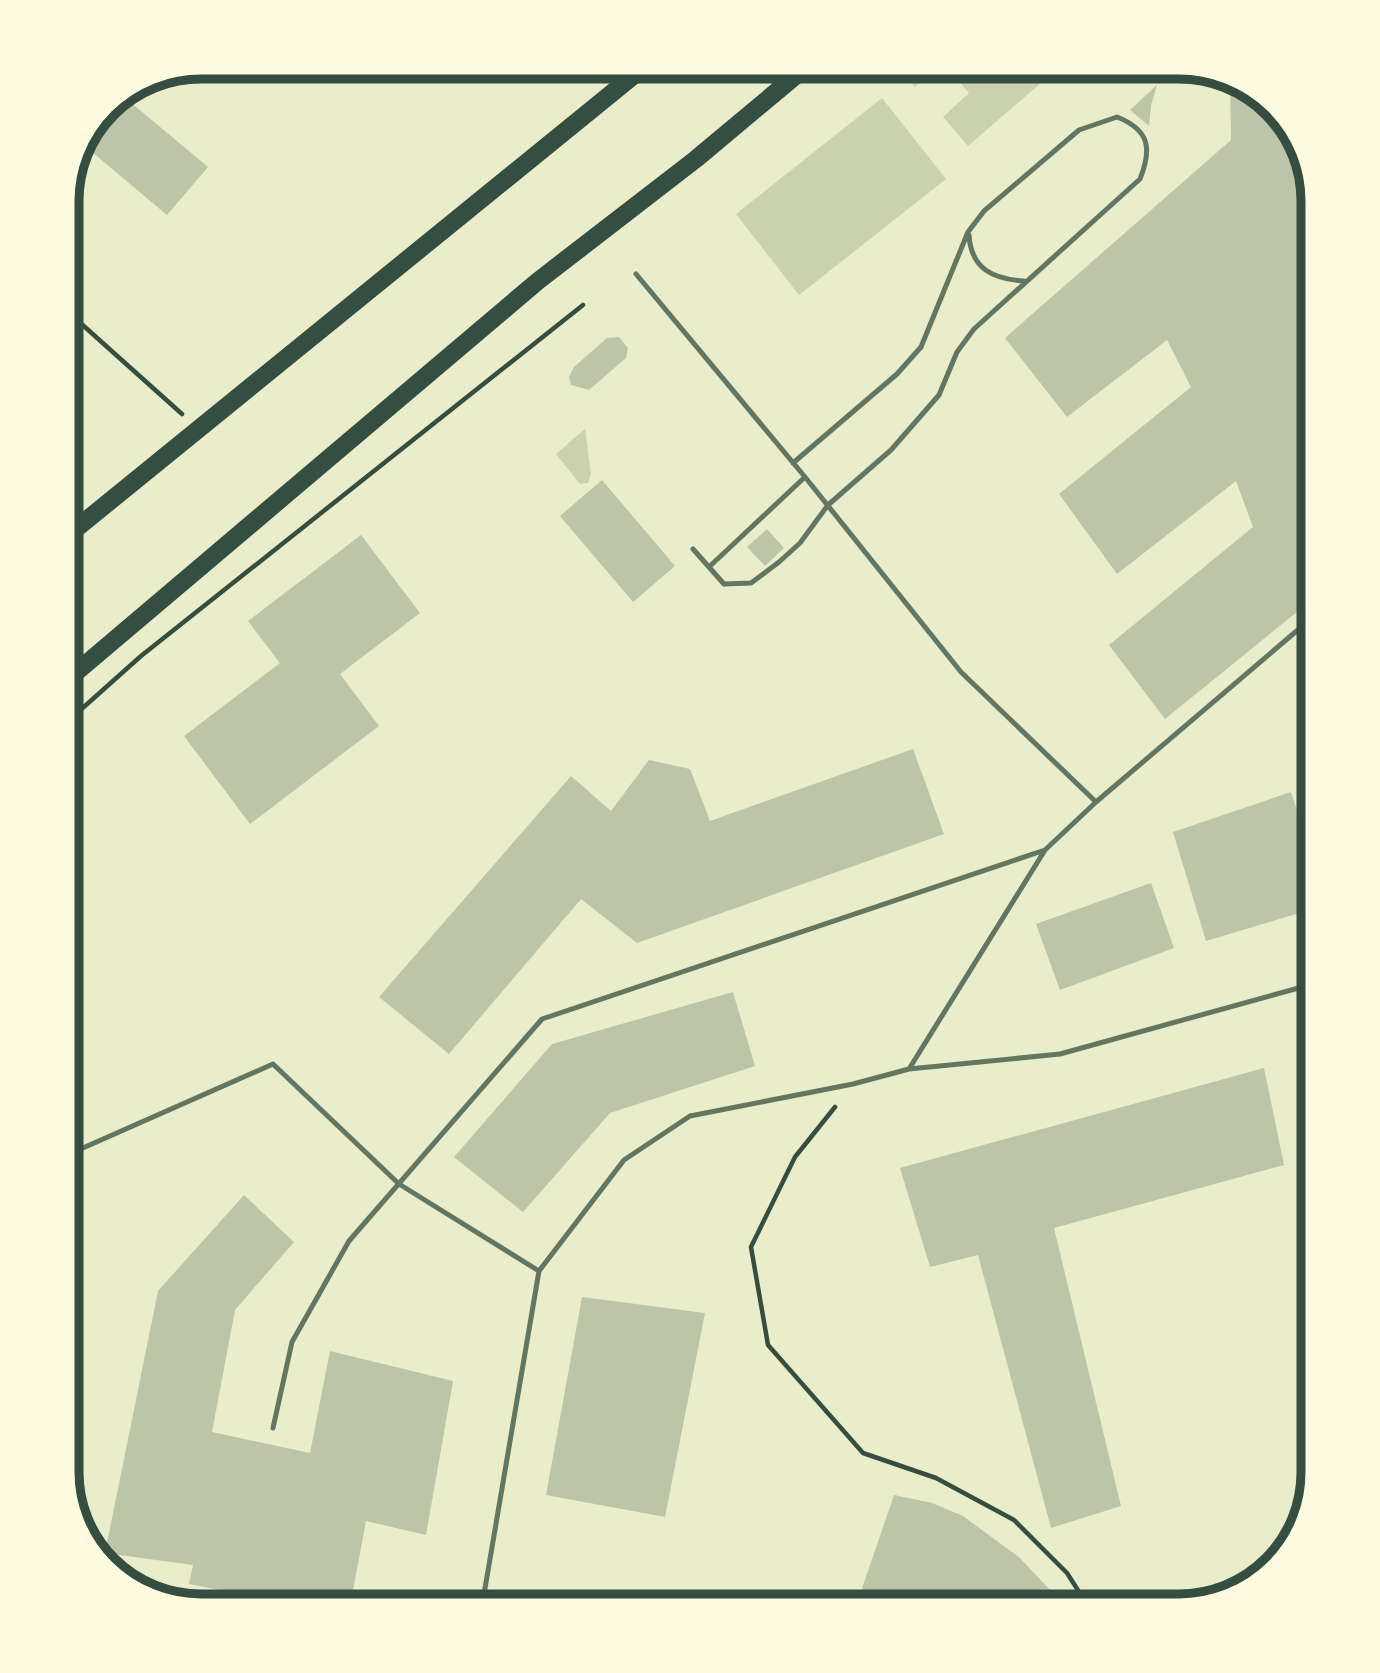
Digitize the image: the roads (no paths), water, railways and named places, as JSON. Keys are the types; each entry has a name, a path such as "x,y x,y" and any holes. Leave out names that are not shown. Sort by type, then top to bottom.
{"main road":[{"path":"79,526 629,79"},
{"path":"79,670 538,281 696,159 792,79"}],"lane":[{"path":"693,549 724,584 751,583 800,542 828,505 906,435 939,395 957,352 974,329 1140,179 1149,156 1147,144 1138,130 1117,117 1079,130 996,198 968,232 921,347 897,374 793,463"},
{"path":"968,232 970,249 981,267 1000,279 1024,281"},
{"path":"636,274 828,505 961,672 1096,802"},
{"path":"709,567 805,477"},
{"path":"909,1069 1045,850 1096,802 1301,628"},
{"path":"273,1428 292,1342 349,1241 542,1019 1045,850"},
{"path":"484,1594 539,1271 624,1160 690,1116 853,1084 909,1069 1060,1054 1301,988"},
{"path":"79,1149 273,1064 399,1184 539,1271"}]}
